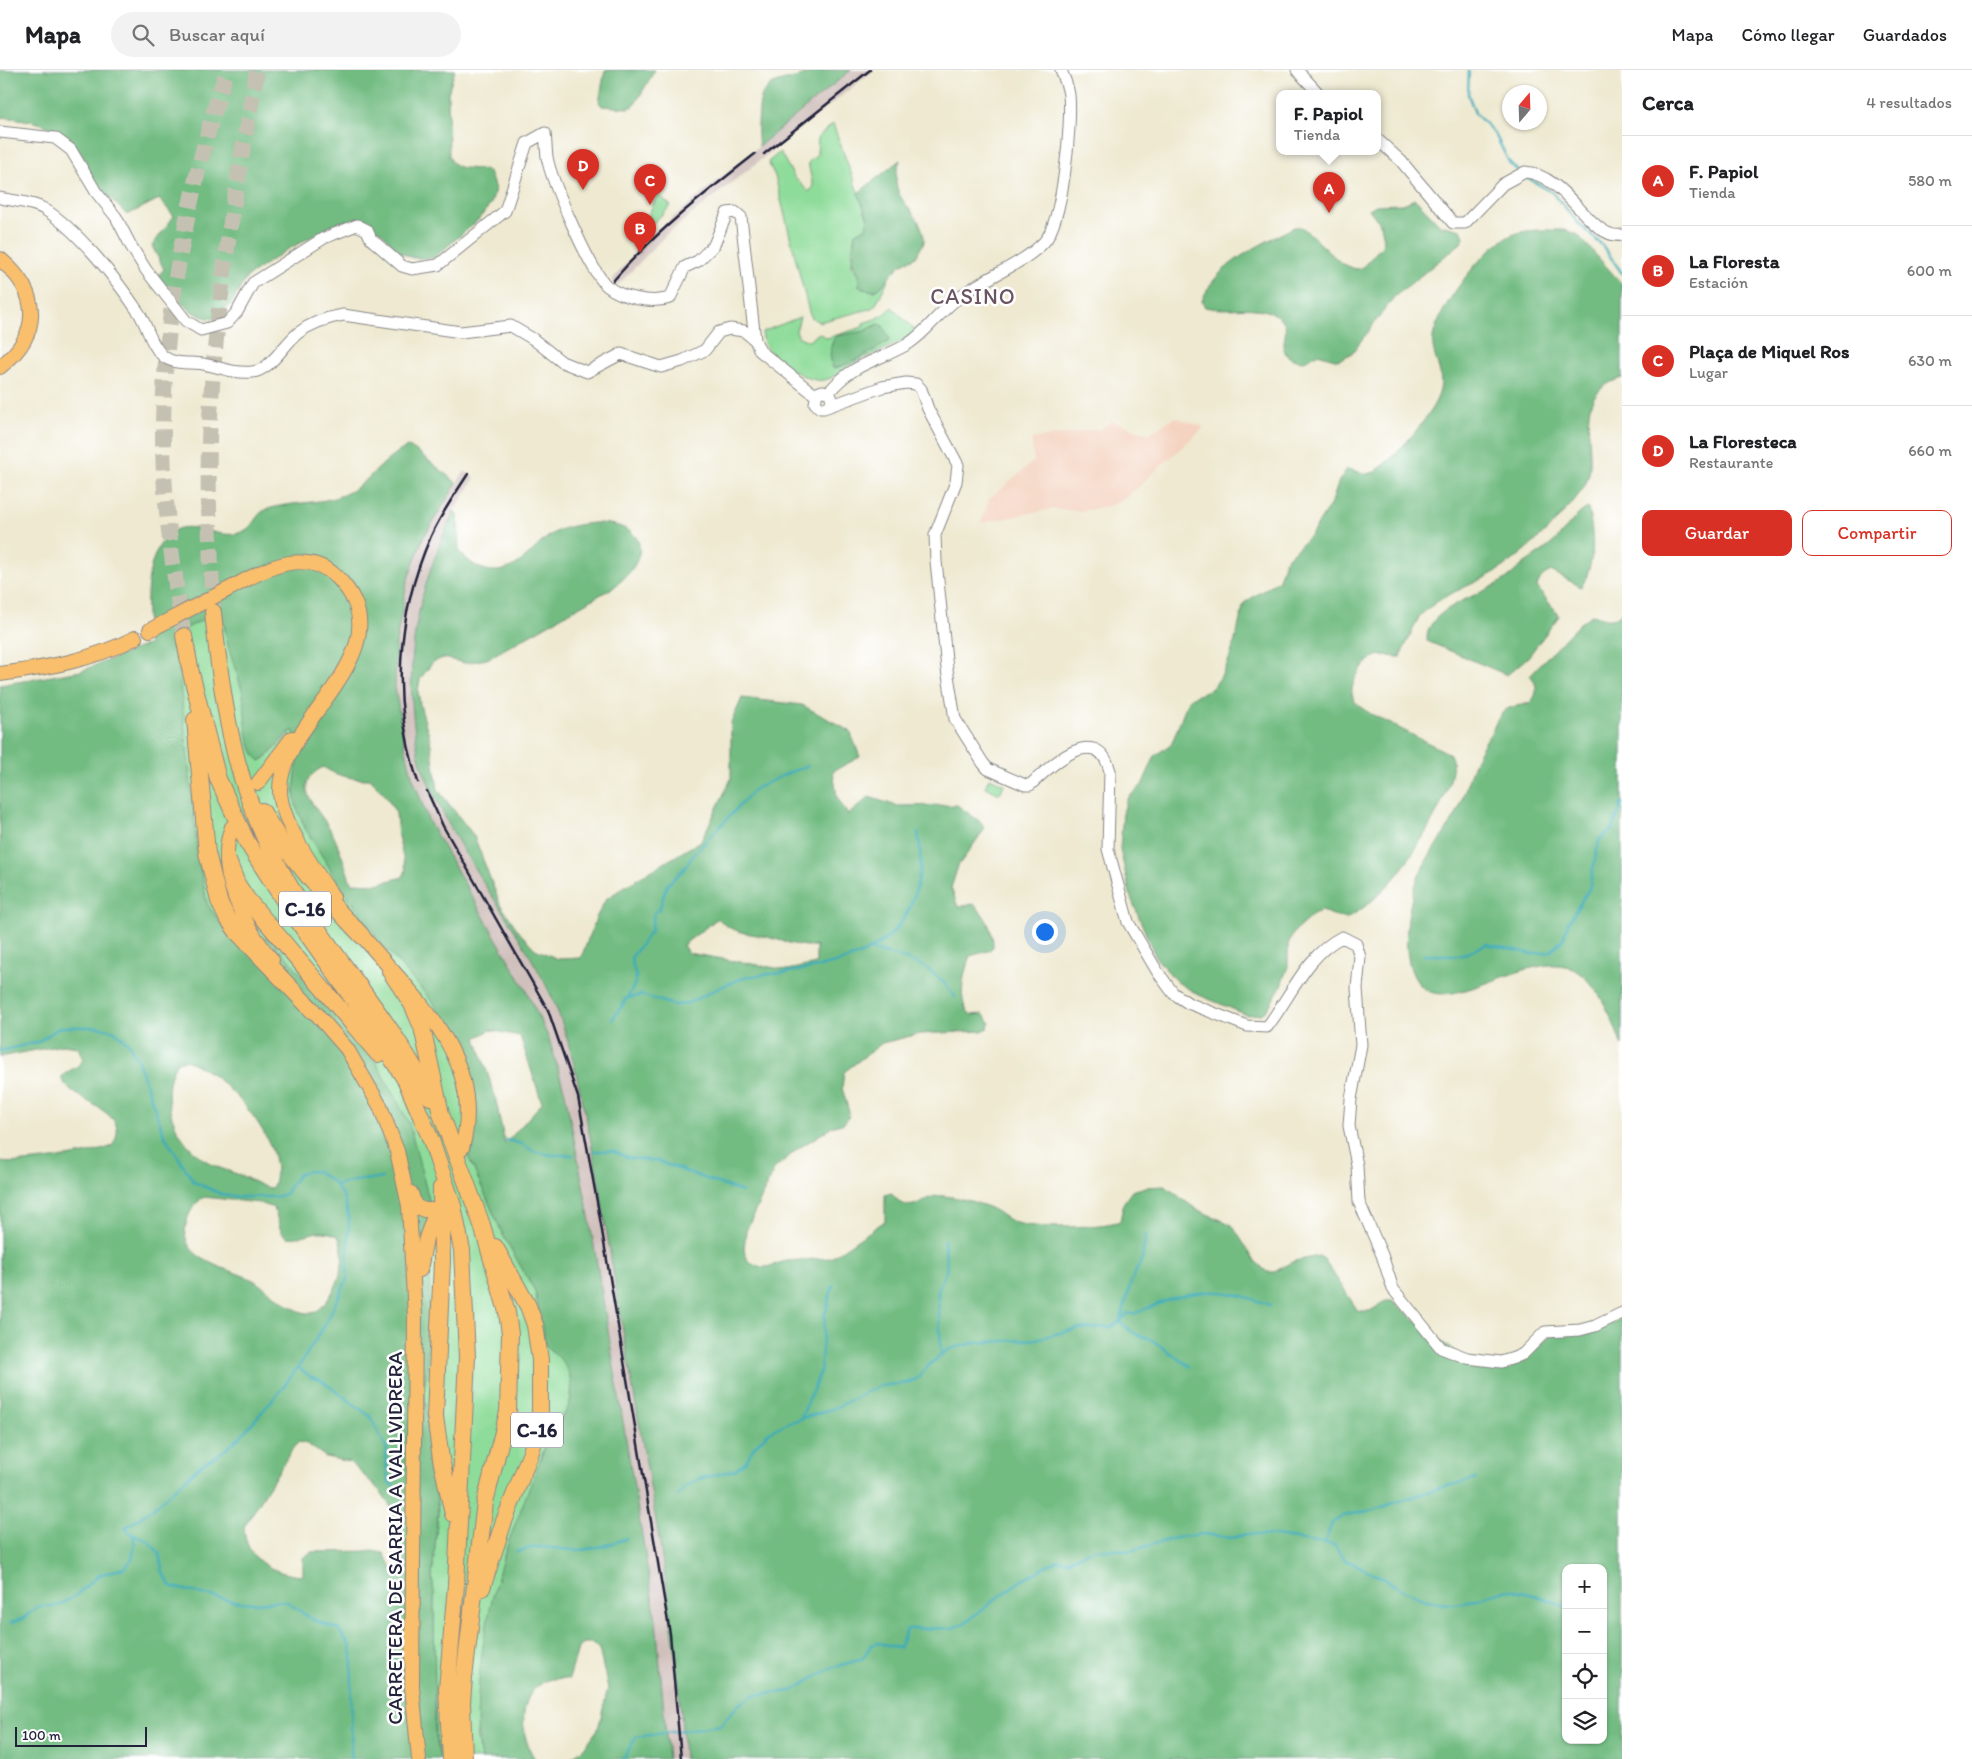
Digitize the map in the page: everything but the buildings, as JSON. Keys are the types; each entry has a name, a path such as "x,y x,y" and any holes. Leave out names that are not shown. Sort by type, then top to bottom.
{"highway":[{"name":"C-16","path":"213,612 224,710 236,762 266,842 288,883 326,941 392,1031 413,1064 446,1130 482,1225 508,1312 511,1350 510,1391 504,1432 485,1502 462,1702 464,1759"},
{"name":"C-16","path":"184,636 191,673 218,779 247,842 288,907 365,1016 406,1081 441,1166 457,1227 465,1296 466,1390 447,1690 451,1759"},
{"path":"218,664 243,757 260,808 285,848 322,893 362,936"},
{"path":"191,673 207,852 219,901 226,916 238,933 313,1011"},
{"path":"228,861 237,884 247,899 389,1068 431,1140"},
{"path":"390,971 412,1004 420,1021 446,1130"},
{"name":"C-16","path":"441,1166 442,1262 435,1416 440,1459 458,1537"},
{"name":"C-16","path":"469,1638 492,1555 535,1439 540,1402 540,1360 535,1325 528,1306 482,1225"}],"main road":[{"path":"0,260 25,289 32,312 28,334 24,343 0,366"},
{"path":"150,630 275,568 296,563 322,567 339,579 349,593 356,609 359,631 352,659 317,709 258,783"},
{"path":"0,674 93,656 110,651 135,638"},
{"path":"317,709 287,763 280,790 285,813 298,842 344,913 390,971 414,994 445,1037 458,1066 466,1108 466,1129 462,1148"},
{"path":"232,827 228,844 228,861 232,886 255,935 313,1011 346,1049 364,1076 388,1123 415,1206 424,1210 436,1210 421,1258 415,1317"},
{"path":"403,1171 411,1219 415,1317"},
{"name":"CARRETERA DE SARRIA A VALLVIDRERA","path":"415,1317 412,1677 414,1721 419,1759"}],"street":[{"path":"1061,70 1069,101 1065,166 1059,207 1047,238 1035,250 952,302 909,343 859,366 829,392 822,391 816,395 815,403 820,408 882,387 906,383 916,384 921,389 928,409 958,465 956,482 935,535 947,669 955,719 988,768 1025,785 1030,785 1048,767 1073,751 1091,748 1101,752 1107,759 1110,771 1108,849 1128,922 1173,993 1188,1003 1247,1026 1267,1026 1326,944 1342,937 1356,944 1360,957 1357,988 1361,1045 1351,1099 1350,1126 1358,1170 1359,1202 1382,1255 1394,1290 1441,1348 1468,1358 1501,1362 1523,1354 1540,1334 1580,1330 1595,1326 1622,1313"},
{"path":"1297,70 1315,90"},
{"path":"0,132 55,138 71,150 96,192 116,217 146,270 186,321 201,330 227,323 237,312 253,283 324,238 357,226 367,230 372,239 402,266 412,269 438,265 502,214 511,197 527,143 545,133 547,157 553,178 583,250 606,285 620,294 658,300 670,298 685,267 703,258 714,245 727,213 735,212 741,217 755,340 760,351 816,395"},
{"path":"1381,143 1401,161 1448,219 1457,224 1469,220 1503,184 1522,173 1542,176 1568,195 1602,231 1614,236 1622,235"},
{"path":"0,198 43,208 58,220 122,288 142,318 157,349 164,357 180,362 204,364 228,371 254,372 268,364 297,334 326,318 343,315 468,332 511,326 533,339 562,362 587,372 621,354 661,367 682,361 705,350 719,332 730,329 744,332 755,340"},
{"path":"829,392 832,399 830,406"},
{"path":"135,638 150,630"},
{"path":"258,783 268,781 280,790"}],"shaded area":[{"path":"851,70 874,70 667,234 618,285 612,280 632,256 659,229"},
{"path":"1175,417 1204,427 1127,497 1109,506 1082,511 1052,509 981,523 989,499 1034,461 1031,439 1100,429 1112,421 1149,434"},
{"path":"465,471 475,478 454,511 435,553 425,586 413,644 411,690 419,756 430,787 452,832 534,963 562,1022 574,1063 600,1186 660,1548 681,1699 684,1759 668,1759 656,1620 589,1216 565,1093 549,1039 526,990 429,822 412,776 404,742 395,687 396,642 407,582 423,538 447,496"}],"green space":[{"path":"0,70 455,70 448,93 449,156 452,162 461,167 489,172 495,189 491,204 477,221 434,258 413,258 399,252 382,233 361,220 338,222 285,251 247,277 231,304 216,319 206,318 190,310 176,298 158,276 164,269 152,246 174,216 159,199 127,215 99,186 89,173 83,156 65,136 45,125 35,122 0,117"},
{"path":"605,70 655,70 634,106 628,108 602,106 599,102"},
{"path":"816,70 851,70 759,146 760,104 766,90 779,82"},
{"path":"833,124 868,219 866,228 855,234 854,241 852,266 859,275 859,286 862,289 876,291 889,278 875,306 870,309 819,322 812,318 809,312 775,176 768,162 780,152 794,177 809,192 813,186 808,163 817,154 818,137"},
{"path":"900,160 896,175 897,187 900,196 923,231 924,242 916,257 900,265 880,288 875,290 866,289 859,286 859,275 852,262 855,233 866,228 868,219 858,193"},
{"path":"658,194 671,206 653,223 647,218"},
{"path":"1415,199 1440,225 1461,230 1464,237 1461,243 1394,297 1351,354 1338,360 1318,354 1304,361 1293,359 1285,351 1286,329 1281,319 1264,310 1205,307 1202,301 1218,276 1241,256 1294,227 1301,227 1307,231 1341,263 1355,269 1362,268 1382,246 1384,239 1381,225 1369,209 1376,205 1403,204"},
{"path":"1565,230 1578,235 1622,284 1622,378 1604,387 1594,398 1589,412 1590,460 1588,476 1582,490 1554,523 1519,556 1487,577 1436,602 1427,609 1419,617 1400,657 1383,655 1372,658 1363,666 1353,683 1353,698 1362,708 1450,754 1452,765 1450,780 1435,816 1405,865 1392,881 1366,906 1345,919 1322,911 1315,913 1294,932 1288,944 1288,966 1281,986 1267,1010 1261,1014 1247,1015 1199,995 1177,982 1156,958 1131,898 1120,849 1123,813 1127,799 1142,785 1155,756 1172,743 1188,700 1209,690 1219,680 1233,648 1244,603 1279,580 1285,560 1311,535 1332,502 1339,481 1347,469 1367,474 1375,472 1413,435 1430,411 1440,390 1441,383 1433,337 1443,311 1463,280 1487,253 1510,236 1530,231"},
{"path":"892,307 916,331 900,342 856,362 827,379 817,380 809,378 792,370 770,352 764,342 762,332 800,317 796,331 799,337 809,341 819,333 827,338 863,327 863,323 875,319"},
{"path":"878,324 883,326 890,340 862,357 833,368 830,352 836,336 865,331"},
{"path":"407,447 414,449 457,483 423,538 407,582 396,642 395,687 404,742 412,776 429,822 526,990 549,1039 565,1093 589,1216 656,1620 668,1759 570,1759 584,1748 598,1729 608,1688 599,1649 592,1643 584,1643 578,1648 569,1679 553,1679 540,1684 531,1693 526,1704 525,1732 528,1746 535,1759 481,1759 477,1727 479,1680 485,1634 494,1590 508,1543 548,1440 570,1404 571,1382 563,1362 546,1347 535,1291 504,1237 469,1158 475,1108 468,1068 434,1003 384,947 342,888 305,828 296,806 294,791 298,758 303,752 293,730 260,761 255,755 246,728 242,690 227,641 224,624 218,612 175,634 198,855 207,904 231,937 244,946 264,938 271,939 374,1059 409,1123 429,1200 430,1273 427,1367 424,1389 438,1512 432,1578 434,1593 435,1731 440,1759 0,1759 0,1162 39,1161 90,1153 112,1146 117,1134 116,1124 109,1116 78,1095 61,1078 83,1060 78,1047 62,1045 0,1057 0,685 81,671 149,644 147,602 150,572 160,546 168,535 177,529 186,527 224,534 244,531 265,510 284,505 334,498 352,491 398,452","holes":["323,767 346,777 370,779 386,796 396,813 398,836 406,870 403,877 377,884 351,883 333,835 309,796 307,789 308,781 313,774","490,1030 520,1036 542,1103 505,1144 495,1096 476,1038","185,1060 201,1067 218,1079 251,1113 264,1132 273,1152 276,1171 272,1188 265,1187 211,1164 196,1154 186,1143 172,1118 169,1104 168,1089 171,1075 177,1062","204,1197 259,1203 274,1208 281,1231 286,1237 300,1237 317,1232 338,1236 342,1253 341,1271 335,1288 325,1303 315,1312 304,1313 282,1301 255,1281 208,1262 198,1255 190,1247 186,1237 187,1220 190,1212","299,1442 307,1444 326,1457 350,1462 382,1493 391,1507 400,1577 395,1575 384,1553 372,1551 311,1552 303,1558 303,1575 280,1572 262,1563 255,1556 249,1548 244,1527 293,1448"]},
{"path":"1588,508 1592,528 1592,548 1586,578 1581,587 1551,571 1542,577 1537,587 1559,616 1528,657 1507,675 1427,641 1429,630 1435,620 1444,612 1455,604 1507,578 1552,543 1575,518"},
{"path":"454,511 458,517 459,551 471,563 486,570 498,571 507,569 523,560 557,531 580,525 594,523 625,529 634,535 639,544 639,554 635,564 627,576 614,587 487,659 465,663 443,658 433,662 420,679 418,691 420,705 430,739 438,790 474,836 500,904 520,933 535,949 558,959 581,958 596,918 606,899 701,841 731,779 731,723 742,698 802,705 850,731 860,757 833,771 837,797 848,815 869,797 897,806 957,805 982,823 984,830 958,866 951,888 958,907 973,904 985,918 992,935 993,947 988,951 970,956 963,987 966,1010 971,1015 983,1014 990,1022 988,1028 982,1031 919,1034 882,1043 844,1072 842,1088 849,1112 848,1118 844,1123 832,1127 799,1148 775,1168 746,1231 744,1249 748,1261 761,1267 767,1267 785,1261 831,1258 885,1221 885,1195 891,1193 905,1205 917,1204 936,1196 945,1196 968,1200 985,1206 1017,1223 1068,1227 1099,1225 1120,1221 1124,1202 1132,1191 1146,1187 1165,1186 1196,1209 1232,1225 1254,1260 1267,1272 1274,1272 1295,1261 1319,1256 1324,1259 1358,1311 1370,1311 1386,1301 1392,1301 1468,1362 1504,1369 1523,1361 1549,1337 1564,1333 1587,1334 1622,1318 1622,1759 684,1759 675,1650 668,1595 594,1155 571,1051 551,995 522,942 457,840 422,768 418,752 413,719 412,658 422,600 430,571","holes":["718,918 723,923 742,932 799,945 816,946 816,964 787,970 688,953 683,945"]},
{"path":"218,612 242,690 249,738 255,755 260,761 267,757 293,730 303,752 296,806 305,828 342,888 384,947 434,1003 468,1068 475,1108 469,1158 504,1237 535,1291 546,1347 559,1355 567,1367 572,1381 568,1411 557,1421 546,1442 537,1471 476,1736 481,1759 440,1759 435,1731 434,1593 432,1578 438,1512 424,1389 427,1367 430,1273 429,1200 243,946 231,937 207,904 198,855 174,634"},
{"path":"1622,612 1622,1046 1610,1015 1600,996 1594,987 1578,972 1561,965 1540,966 1472,988 1452,993 1434,993 1420,985 1413,974 1409,961 1407,930 1412,899 1420,873 1455,816 1477,757 1500,716 1510,708 1531,702 1536,688 1530,675 1580,623 1592,615 1611,619"},
{"path":"989,778 1004,784 1000,794 985,787"}],"waterway":[{"path":"1469,70 1468,94 1475,113 1495,134 1509,162 1519,172"},
{"path":"1528,178 1553,193 1579,224 1602,245 1622,273"},
{"path":"612,1020 634,987 636,977 631,958 651,931 654,913 659,910 667,885 683,870 694,854 755,789 790,772 808,766"},
{"path":"1424,955 1463,955 1486,944 1534,954 1550,952 1563,939 1569,921 1589,889 1599,840 1613,829 1622,803"},
{"path":"625,999 641,995 674,1005 685,1004 740,979 828,965 865,952 881,943 894,931 906,915 914,896 919,879 921,858 918,833"},
{"path":"871,950 897,956 919,964 938,977 955,997"},
{"path":"0,1051 38,1042 60,1027 97,1027 115,1031 129,1044 138,1061 164,1135 194,1182 221,1194 239,1197 276,1197 285,1194 298,1175 307,1171 318,1172 333,1182 344,1198 349,1219 347,1279 326,1323 301,1363 281,1390 240,1437 225,1450 200,1466 151,1510 125,1528 133,1535 148,1541 159,1553 163,1573 172,1587 233,1601 253,1603 286,1601 311,1619 338,1629 350,1646 352,1656 351,1759"},
{"path":"506,1140 522,1144 533,1151 551,1155 573,1155"},
{"path":"594,1151 612,1151 629,1158 657,1161 742,1192"},
{"path":"335,1185 382,1178"},
{"path":"1121,1320 1131,1282 1142,1259 1146,1234"},
{"path":"941,1355 938,1291 947,1268 944,1240"},
{"path":"801,1418 820,1373 825,1314 833,1285"},
{"path":"678,1496 686,1486 699,1479 735,1470 746,1461 754,1447 769,1432 787,1423 835,1408 879,1386 907,1383 918,1378 929,1365 949,1349 974,1343 1036,1339 1076,1329 1111,1327 1120,1322 1128,1313 1133,1314 1169,1300 1194,1293 1220,1292 1233,1294 1270,1305"},
{"path":"1120,1322 1135,1334 1149,1338 1189,1366"},
{"path":"298,1367 311,1377 321,1380 370,1416 387,1449 385,1455 388,1481 394,1486"},
{"path":"1325,1543 1332,1523 1343,1516 1373,1510 1442,1487 1476,1479"},
{"path":"623,1759 636,1737 721,1725 738,1705 753,1695 792,1691 831,1668 862,1659 871,1645 879,1643 899,1648 907,1629 952,1628 963,1624 1016,1584 1057,1560 1066,1561 1095,1549 1130,1551 1175,1538 1204,1534 1232,1538 1247,1534 1276,1536 1335,1545 1344,1560 1370,1571 1409,1593 1436,1602 1457,1604 1503,1591 1517,1591 1535,1595 1562,1605"},
{"path":"11,1623 24,1618 38,1606 58,1606 75,1596 99,1575 124,1568 132,1559 135,1546 133,1535"},
{"path":"517,1552 542,1547 571,1550 586,1549 604,1546 627,1538"}],"tunnel":[{"path":"184,636 165,490 164,384 176,277 186,224 198,172 227,70"},
{"path":"213,612 209,480 214,358 229,234 257,70"}],"railway":[{"path":"764,154 870,70"},
{"path":"613,281 663,230 755,154"},
{"path":"418,782 409,751 401,689 404,627 419,566 431,536 468,474"},
{"path":"427,791 443,826 548,1010 578,1097 670,1634 681,1759"}],"place":[{"name":"La Floresteca","path":"583,190"},
{"name":"Plaça de Miquel Ros","path":"650,205"},
{"name":"F. Papiol","path":"1329,213"},
{"name":"La Floresta","path":"640,253"}],"district":[{"name":"CASINO","path":"973,296"}]}
